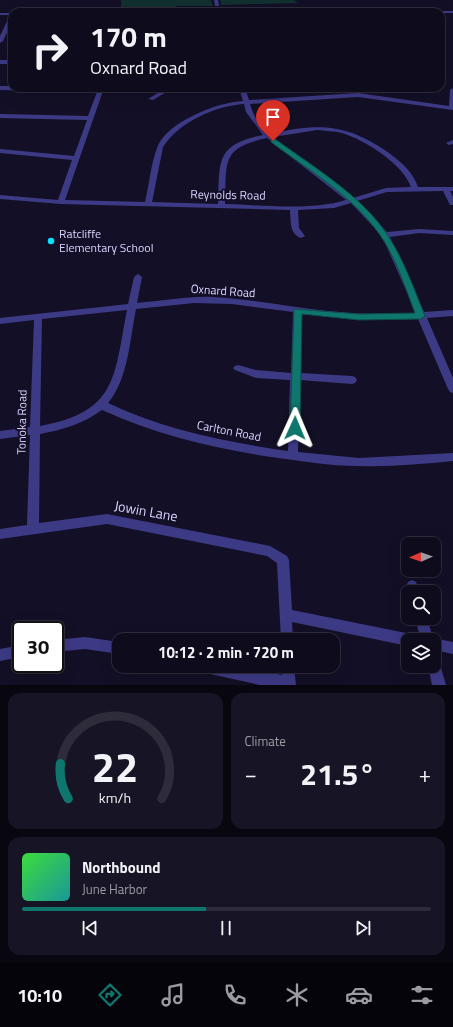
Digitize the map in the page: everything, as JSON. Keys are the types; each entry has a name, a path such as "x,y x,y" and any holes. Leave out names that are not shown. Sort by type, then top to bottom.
{"street":[{"path":"0,41 8,24"},
{"path":"148,204 160,147 167,135 212,108 227,103 344,96 365,96 453,108 453,90"},
{"path":"61,202 100,92"},
{"path":"151,99 163,92"},
{"path":"243,92 254,120 267,136 352,200 368,214 384,236 394,253 453,389"},
{"path":"0,116 91,118"},
{"path":"221,206 224,163 227,155 233,148 241,143 300,129 317,128 339,130 354,135 372,144 403,167 411,176 415,188"},
{"path":"0,151 76,158"},
{"path":"449,188 453,203"},
{"name":"Reynolds Road","path":"0,197 61,202 314,208 334,206 386,190 449,188"},
{"path":"294,208 295,228 301,236"},
{"path":"384,236 419,231 453,233"},
{"path":"0,435 75,422 102,405 114,388 118,378 138,277"},
{"name":"Oxnard Road","path":"0,321 181,300 209,300 359,317 421,316 453,313"},
{"path":"293,456 297,311"},
{"name":"Tonoka Road","path":"33,529 38,317"},
{"path":"238,368 256,374 352,380"},
{"name":"Carlton Road","path":"102,405 129,418 182,435 210,442 293,456 357,462 402,461 453,457"},
{"name":"Jowin Lane","path":"0,534 99,519 114,520 270,550 283,560 287,615"},
{"path":"288,633 287,615 401,638"},
{"path":"64,645 85,643 112,647"},
{"path":"441,645 453,648"},
{"path":"0,655 12,653"},
{"path":"234,673 289,684 288,673"},
{"path":"436,673 439,685"}],"green space":[{"path":"121,0 211,0 213,6 176,6 176,8 121,8"},
{"path":"220,0 294,0 298,3 221,5"}],"place":[{"name":"Ratcliffe Elementary School","path":"51,241"}],"route":[{"path":"273,141 344,193 375,222 394,253 421,316 380,318 297,311 295,428"}]}
